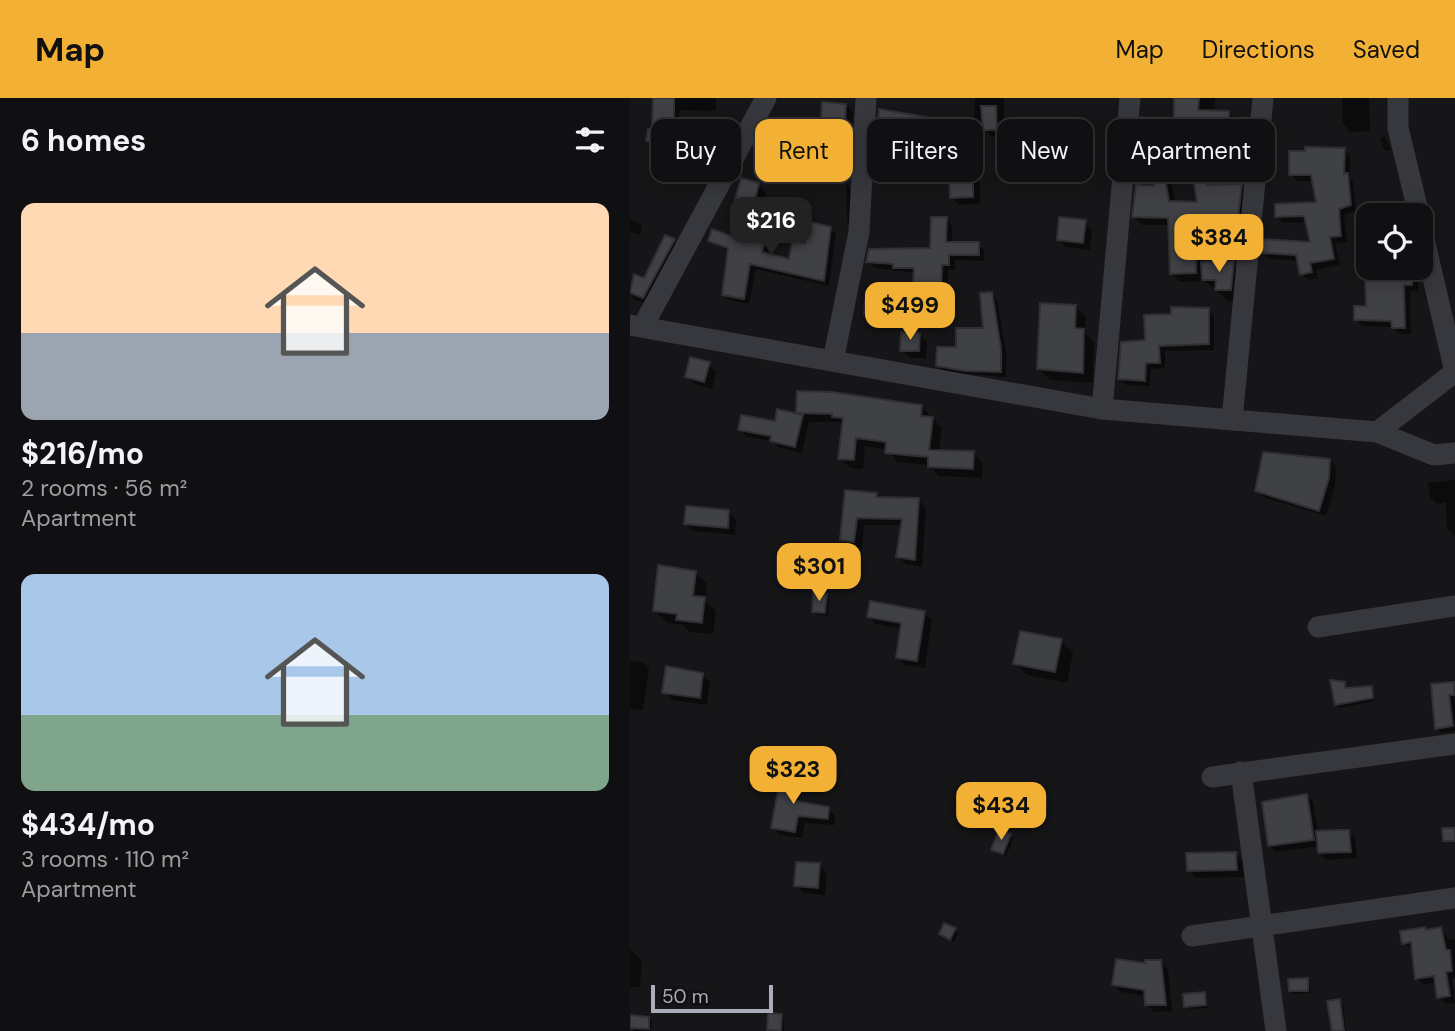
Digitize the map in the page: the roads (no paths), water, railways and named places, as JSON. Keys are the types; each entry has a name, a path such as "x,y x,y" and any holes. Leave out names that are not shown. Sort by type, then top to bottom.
{"street":[{"path":"766,98 636,326 1102,410 1377,432 1434,454 1455,453"},
{"path":"833,361 859,232 866,98"},
{"path":"1102,410 1130,98"},
{"path":"1232,420 1263,98"},
{"path":"1398,98 1398,128 1416,203"},
{"path":"1377,432 1455,372 1433,278"},
{"path":"1318,627 1455,606"},
{"path":"1212,776 1455,744"},
{"path":"1241,772 1276,1031"},
{"path":"1192,936 1455,898"}]}
